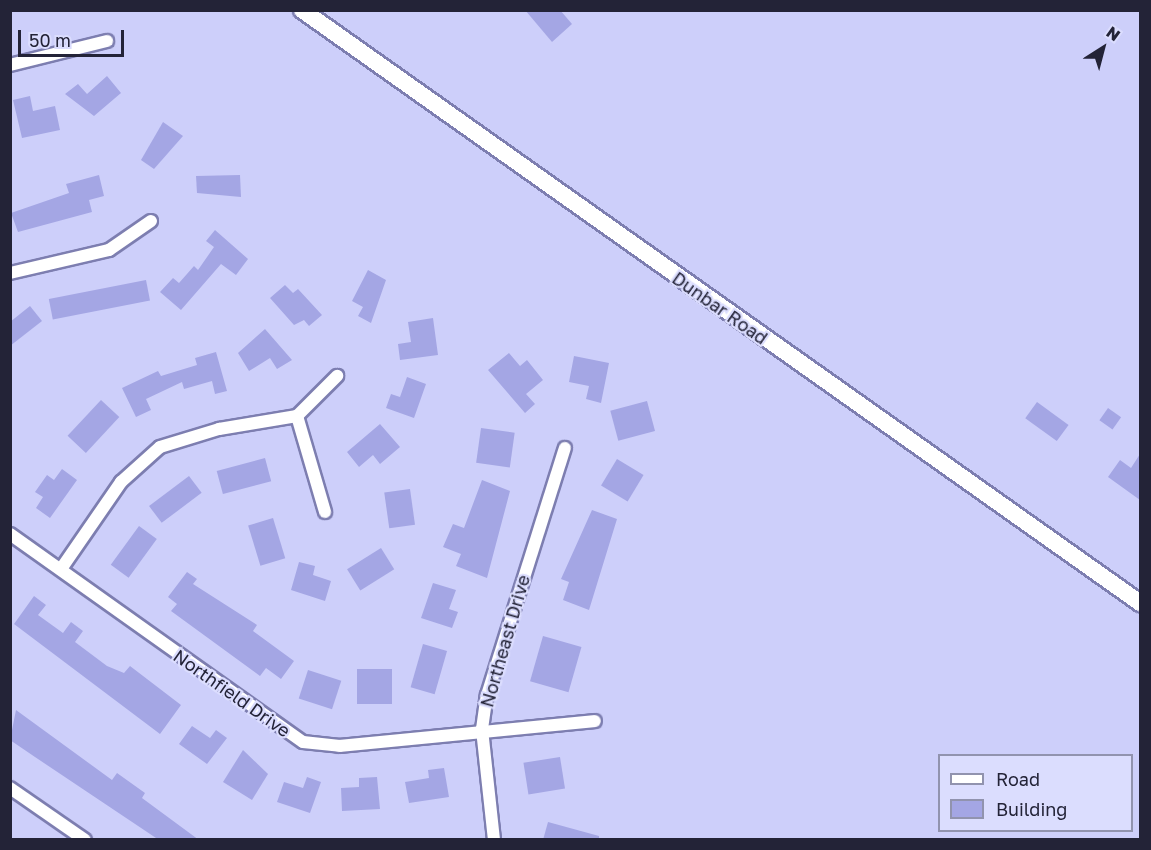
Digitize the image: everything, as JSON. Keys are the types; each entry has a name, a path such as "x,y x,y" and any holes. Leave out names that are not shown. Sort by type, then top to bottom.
{"street":[{"name":"Dunbar Road","path":"302,10 1140,603"},
{"path":"10,65 107,41"},
{"path":"10,273 110,250 151,221"},
{"path":"61,569 121,482 160,447 219,429 297,416 337,376"},
{"path":"297,416 325,512"},
{"name":"Northeast Drive","path":"494,840 482,729 494,668 565,448"},
{"name":"Northfield Drive","path":"10,534 303,742 340,746 482,729 595,720"},
{"path":"10,788 85,840"}],"building":[{"path":"525,10 560,10 572,24 552,42"},
{"path":"107,76 121,93 94,116 65,94 78,84 87,94"},
{"path":"30,96 33,111 55,106 60,130 22,138 13,100"},
{"path":"163,122 183,136 154,169 141,160"},
{"path":"99,175 104,196 89,200 92,212 18,232 11,213 69,193 66,184"},
{"path":"240,175 241,197 197,193 196,176"},
{"path":"215,230 248,259 236,275 221,264 181,310 160,292 173,278 179,283 194,266 198,270 214,247 206,241"},
{"path":"368,270 386,280 371,323 358,316 363,307 352,301"},
{"path":"146,280 150,301 53,320 49,299"},
{"path":"285,285 293,293 298,289 322,315 309,326 304,320 294,325 270,298"},
{"path":"30,306 42,321 10,346 10,322"},
{"path":"433,318 438,355 400,360 398,344 411,342 408,322"},
{"path":"265,329 292,360 277,369 270,358 249,371 238,353"},
{"path":"216,352 227,391 215,394 212,381 184,389 182,382 146,399 151,410 136,417 122,388 158,371 161,376 197,365 195,358"},
{"path":"509,353 520,366 527,360 543,380 526,394 535,404 525,413 488,370"},
{"path":"574,356 609,363 601,403 586,399 589,386 569,382"},
{"path":"407,377 426,384 414,418 386,408 391,394 400,397"},
{"path":"101,400 119,417 86,453 68,436"},
{"path":"647,401 655,431 618,441 610,411"},
{"path":"1037,402 1069,425 1057,441 1025,418"},
{"path":"1108,408 1121,417 1113,429 1099,420"},
{"path":"380,424 400,447 380,464 373,455 359,467 347,452"},
{"path":"481,428 515,433 510,467 476,463"},
{"path":"1140,454 1140,500 1108,477 1120,460 1131,468"},
{"path":"265,458 271,481 223,494 217,471"},
{"path":"617,459 644,475 628,502 601,486"},
{"path":"62,469 77,480 50,518 36,508 43,497 35,492 47,475 54,480"},
{"path":"189,476 202,493 162,523 149,506"},
{"path":"482,480 510,491 487,578 456,566 461,554 443,547 453,524 464,528"},
{"path":"410,489 415,525 389,528 384,493"},
{"path":"592,510 617,519 589,610 563,600 569,582 561,579"},
{"path":"273,518 285,558 260,566 248,526"},
{"path":"139,526 157,539 129,578 111,565"},
{"path":"381,548 394,569 360,590 347,569"},
{"path":"299,562 315,566 313,575 331,581 325,601 291,590"},
{"path":"187,572 197,579 193,584 257,625 253,631 294,661 281,679 266,668 260,676 171,611 177,604 168,597"},
{"path":"433,583 456,590 449,609 458,612 452,628 421,618"},
{"path":"34,596 46,605 38,615 63,633 71,622 83,631 75,642 107,666 124,673 130,666 181,705 160,734 14,624"},
{"path":"543,636 581,647 568,692 530,681"},
{"path":"423,644 447,651 435,694 411,687"},
{"path":"357,669 392,669 392,704 357,704"},
{"path":"308,670 341,681 332,709 299,699"},
{"path":"16,710 112,780 117,773 145,793 142,798 199,840 159,840 10,740"},
{"path":"192,726 210,738 216,730 227,738 207,764 179,744"},
{"path":"243,750 268,774 252,800 223,782"},
{"path":"560,757 565,789 528,794 523,763"},
{"path":"444,768 449,797 409,803 405,782 429,778 428,770"},
{"path":"307,777 321,782 310,813 277,802 284,782 303,788"},
{"path":"377,777 380,809 342,811 341,788 359,787 359,778"},
{"path":"548,822 599,836 599,840 543,840"}]}
